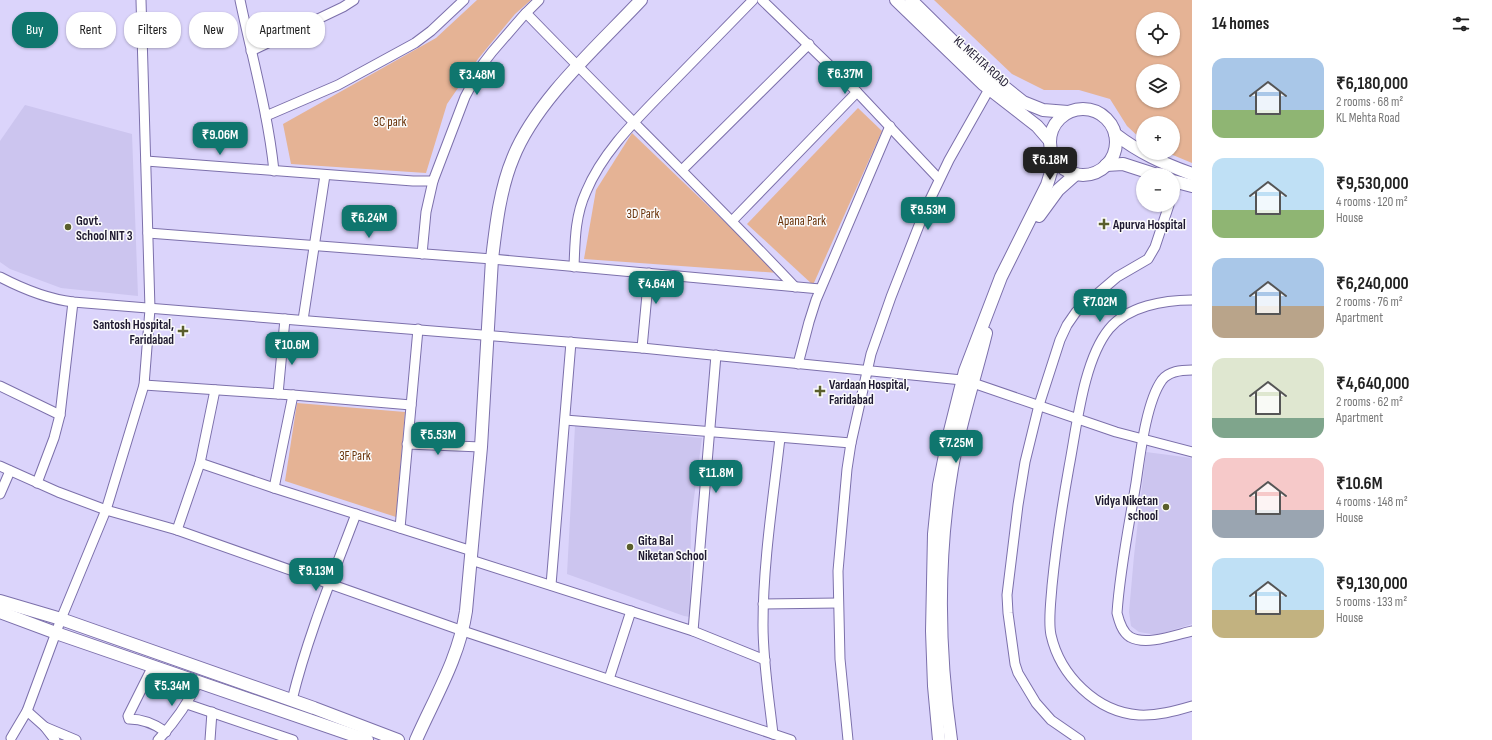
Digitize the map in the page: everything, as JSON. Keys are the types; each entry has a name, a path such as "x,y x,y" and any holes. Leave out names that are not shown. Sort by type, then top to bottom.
{"street":[{"path":"11,738 27,711 61,619 106,510 144,385 150,308 141,0"},
{"path":"240,0 272,144 274,171"},
{"path":"251,51 343,7 354,0"},
{"path":"266,116 338,84 415,43 431,31 464,0"},
{"path":"422,254 426,212 433,181 465,97 474,79 492,52 526,12 539,0"},
{"path":"416,740 451,665 463,631 472,555 481,447 492,259 495,232 503,191 513,158 527,131 548,100 577,66 641,0"},
{"path":"574,267 576,224 586,192 603,160 634,122 753,0"},
{"path":"762,0 857,92 939,180"},
{"name":"KL MEHTA ROAD","path":"896,0 992,84 1037,126 1050,141"},
{"name":"KL MEHTA ROAD","path":"911,0 978,66 992,84 1023,102 1043,110 1068,112"},
{"path":"526,12 577,66 682,170 795,287"},
{"path":"682,170 809,44"},
{"path":"848,740 840,659 838,571 841,521 851,443 870,354 916,231 948,160 992,84"},
{"path":"732,221 857,92"},
{"path":"951,740 946,697 942,624 941,580 943,544 952,467 964,415 968,381 984,318 1001,277 1047,185 1051,172 1053,156 1050,141 1055,124 1068,112 1082,109 1097,112 1105,118 1111,125 1115,134 1116,142 1111,158 1106,165 1092,173 1076,174 1059,164 1053,156"},
{"path":"798,364 809,322 820,289 890,126"},
{"path":"1115,134 1134,148 1166,164 1192,174"},
{"path":"146,161 413,182 433,181"},
{"path":"1106,165 1123,164 1136,168"},
{"path":"939,740 934,686 932,631 934,534 939,485 949,435 987,330 1018,255 1044,208 1058,190 1076,174"},
{"path":"303,320 325,175"},
{"path":"1180,183 1192,186"},
{"path":"1080,740 1051,720 1036,703 1025,687 1015,664 1007,595 1025,462 1038,405 1060,340 1067,325 1076,312 1116,277 1148,259 1155,247 1167,212"},
{"path":"148,233 492,259 820,289"},
{"path":"642,348 649,273"},
{"path":"0,277 20,287 58,300 73,302 642,348 968,381 1078,419 1192,452"},
{"path":"1192,300 1158,302 1125,315 1110,328 1092,358 1078,419 1066,484 1055,556 1050,605 1051,634 1061,663 1076,684 1091,697 1112,708 1139,715 1172,712 1192,706"},
{"path":"37,483 54,438 60,415 73,302"},
{"path":"278,394 285,319"},
{"path":"400,528 418,329"},
{"path":"551,585 571,342"},
{"path":"693,631 716,356"},
{"path":"1192,370 1173,372 1167,375 1162,380 1152,400 1143,439 1118,598 1117,613 1124,632 1130,637 1138,640 1164,638 1192,631"},
{"path":"144,385 411,405"},
{"path":"0,386 60,415"},
{"path":"177,530 200,463 215,390"},
{"path":"274,488 293,395"},
{"path":"565,420 851,443"},
{"path":"773,734 765,660 763,604 766,556 780,438"},
{"path":"407,444 481,447"},
{"path":"200,463 400,528 551,585 693,631 765,660"},
{"path":"0,466 58,492 106,510 177,530 463,631 791,740"},
{"path":"0,494 10,471"},
{"path":"292,700 297,678 356,514"},
{"path":"0,601 61,619 292,700 398,740"},
{"path":"763,604 838,603"},
{"path":"609,679 631,611"},
{"path":"0,612 56,633 367,740"},
{"path":"153,666 128,716 129,719 154,724 166,732"},
{"path":"158,740 166,732 187,704 198,682"},
{"path":"187,704 212,712 270,736 293,740"},
{"path":"27,711 45,727 55,740"},
{"path":"210,740 212,712"},
{"path":"45,727 76,740"}],"shaded area":[{"name":"Govt. School NIT 3","path":"25,105 132,134 138,296 61,288 10,269 0,262 0,141"},
{"name":"Gita Bal Niketan School","path":"575,426 702,438 691,520 690,617 567,574"},
{"name":"Vidya Niketan school","path":"1146,452 1192,458 1192,624 1157,635 1139,632 1131,626 1129,612"}],"green space":[{"name":"3C park","path":"477,0 531,0 515,14 478,59 447,104 426,173 291,164 283,124 436,38"},
{"path":"934,0 1192,0 1192,163 1180,158 1180,116 1136,116 1136,134 1127,126 1110,99 1079,90 1044,90 1012,74"},
{"name":"Apana Park","path":"858,108 882,131 813,285 747,224"},
{"name":"3D Park","path":"632,133 778,273 584,259 596,190"},
{"name":"3F Park","path":"297,403 405,412 396,517 285,481"}],"place":[{"name":"Apurva Hospital","path":"1104,224"},
{"name":"Govt. School NIT 3","path":"68,227"},
{"name":"Santosh Hospital, Faridabad","path":"183,331"},
{"name":"Vardaan Hospital, Faridabad","path":"820,391"},
{"name":"Vidya Niketan school","path":"1166,507"},
{"name":"Gita Bal Niketan School","path":"630,547"}]}
